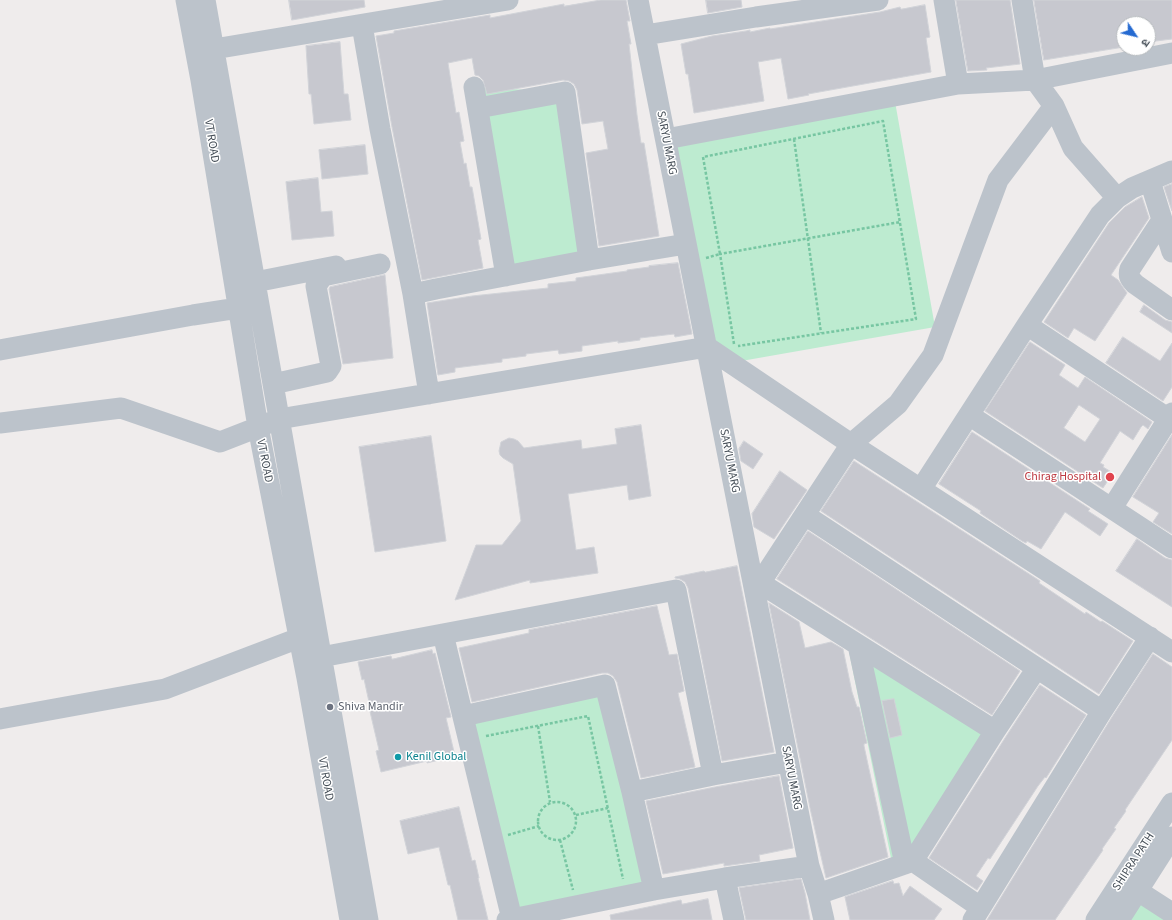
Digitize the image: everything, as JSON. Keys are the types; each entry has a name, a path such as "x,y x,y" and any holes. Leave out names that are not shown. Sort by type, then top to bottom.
{"street":[{"name":"VT ROAD","path":"186,0 201,80 258,428 299,638 350,920"},
{"name":"VT ROAD","path":"205,0 368,920"},
{"path":"214,49 508,0"},
{"name":"SARYU MARG","path":"638,0 707,348 757,586 788,762 809,866 824,920"},
{"path":"645,35 755,8 878,0"},
{"path":"944,0 958,84"},
{"path":"1022,0 1035,80 1054,106 1074,148 1117,198"},
{"path":"362,25 380,129 413,294 429,394"},
{"path":"666,139 958,84 1035,80 1172,53"},
{"path":"474,87 506,276"},
{"path":"478,108 565,92 589,260"},
{"path":"995,731 858,645 757,586 851,444 898,404 933,355 998,180 1054,106"},
{"path":"921,489 1100,215 1117,198 1132,188 1172,170"},
{"path":"1150,181 1172,252"},
{"path":"1162,220 1128,274 1130,280 1172,310"},
{"path":"255,282 405,253"},
{"path":"413,294 589,260 688,253"},
{"path":"273,384 327,372 331,366 316,286 323,276 380,264"},
{"path":"0,350 193,314 238,308"},
{"path":"1027,325 1171,418 1112,508"},
{"path":"0,423 121,408 220,442 279,419 707,348 851,444 1172,652"},
{"path":"969,415 1172,548"},
{"path":"805,515 1102,711"},
{"path":"321,657 676,590 713,775"},
{"path":"443,634 510,919 654,890 809,866"},
{"path":"858,645 909,862 977,914 1102,711 1150,637"},
{"path":"0,719 165,689 299,638"},
{"path":"818,894 909,862 1037,668"},
{"path":"463,716 605,686 632,792 654,890"},
{"path":"632,792 713,775 788,762"},
{"name":"SHIPRA PATH","path":"1096,920 1172,803"},
{"name":"SHIPRA PATH","path":"1118,920 1172,837"},
{"path":"725,878 734,920"},
{"path":"1138,891 1172,913"}],"path":[{"path":"883,121 916,318 735,346 703,157 794,139 883,121"},
{"path":"794,139 821,333"},
{"path":"688,253 720,254 900,222"},
{"path":"482,737 588,716 626,895"},
{"path":"538,726 550,802"},
{"path":"550,802 563,802 573,809 576,815 576,828 572,834 560,840 554,840 544,836 539,826 538,820 541,810 550,802"},
{"path":"576,815 608,808"},
{"path":"502,836 539,826"},
{"path":"560,840 577,906"}],"green space":[{"path":"474,87 565,92 589,260 506,276"},
{"path":"894,96 935,327 730,363 707,347 666,139"},
{"path":"846,637 995,731 913,861 893,868"},
{"path":"605,685 654,890 512,919 463,716"},
{"path":"1138,891 1172,920 1118,920"}],"building":[{"path":"289,0 364,0 365,7 292,20"},
{"path":"601,0 626,0 630,21 627,21 631,44 629,44 637,115 641,143 644,143 659,236 599,246 586,153 608,149 603,121 582,124 577,90 574,84 563,80 487,94 483,80 479,76 475,75 472,58 448,63 456,113 459,112 464,141 460,142 464,164 466,163 470,187 472,187 481,239 478,240 483,268 422,280 376,36 394,33 394,31 490,15 490,18 564,4 564,6"},
{"path":"706,0 741,0 742,7 708,13"},
{"path":"956,0 1010,0 1020,64 986,68 987,70 968,71"},
{"path":"1034,0 1172,0 1172,39 1156,41 1156,16 1116,16 1116,48 1044,60"},
{"path":"925,5 930,37 926,38 931,72 808,94 809,95 788,99 781,58 758,62 764,101 694,113 688,74 686,74 681,44 712,36 750,30 750,32 770,29 880,12 900,7 901,9"},
{"path":"340,42 344,94 348,94 351,120 314,124 311,94 309,94 306,46"},
{"path":"365,145 368,174 322,179 319,150"},
{"path":"318,178 321,212 332,211 334,236 292,240 286,182"},
{"path":"1172,184 1172,211 1164,187"},
{"path":"1142,197 1149,218 1111,275 1118,280 1127,293 1095,341 1074,328 1068,338 1044,322 1109,223 1125,207"},
{"path":"678,263 692,334 675,337 674,334 640,338 640,340 618,343 618,341 582,346 582,351 559,354 558,350 526,354 526,356 502,359 502,362 455,368 455,372 438,375 427,303 472,296 548,288 548,284 576,281 576,278 627,271 649,266"},
{"path":"385,275 393,358 343,364 329,289 330,287"},
{"path":"1144,305 1165,320 1172,322 1172,333 1140,312"},
{"path":"1123,337 1160,361 1172,343 1172,387 1163,401 1106,363"},
{"path":"1030,342 1065,365 1059,375 1078,388 1085,377 1152,422 1148,429 1143,425 1133,440 1120,431 1100,463 1104,465 1103,467 1113,473 1103,488 985,411","holes":["1079,405 1100,419 1085,442 1064,428"]},
{"path":"641,425 651,496 629,500 627,485 568,494 576,550 594,547 598,573 530,583 530,580 455,600 476,545 502,545 521,521 513,464 500,455 499,451 501,442 509,438 514,439 524,448 581,440 582,449 617,444 615,429"},
{"path":"972,432 1090,509 1088,511 1108,524 1100,536 1065,512 1041,549 1027,541 1026,543 1022,541 980,513 981,511 939,484"},
{"path":"1172,435 1172,534 1153,522 1159,513 1133,497"},
{"path":"431,436 446,541 375,552 359,447"},
{"path":"744,441 763,454 753,469 741,461 739,449"},
{"path":"854,461 1040,581 1039,583 1085,614 1086,612 1133,641 1099,694 821,511"},
{"path":"780,471 807,490 774,539 754,527 752,514"},
{"path":"808,531 1020,671 992,715 777,579"},
{"path":"1137,539 1165,558 1172,560 1172,607 1116,571"},
{"path":"737,566 774,752 722,761 688,588 685,582 675,577"},
{"path":"769,603 799,622 805,648 831,642 843,649 852,692 857,707 859,707 867,743 864,744 864,746 888,857 826,878 810,808"},
{"path":"657,606 669,655 677,654 684,691 678,693 695,767 641,778 617,682 613,676 608,673 602,673 472,702 459,648 529,633 529,630"},
{"path":"432,650 433,654 435,653 451,717 446,718 455,756 381,772 376,751 379,750 369,702 364,679 362,680 358,662 391,656 392,659"},
{"path":"1153,654 1172,667 1172,740 1125,810 1126,811 1114,828 1116,829 1102,849 1103,850 1055,920 987,920 1112,717"},
{"path":"1040,685 1086,715 1046,778 1045,777 1038,786 990,859 988,858 976,876 983,881 977,890 929,858"},
{"path":"894,699 902,735 890,738 882,701"},
{"path":"779,776 793,848 759,855 760,861 724,866 724,863 663,874 646,801"},
{"path":"459,807 472,861 475,860 488,920 458,920 439,847 408,854 400,821"},
{"path":"801,879 810,920 746,920 739,888"},
{"path":"893,881 894,884 899,883 903,896 910,886 942,909 934,920 850,920 845,897"},
{"path":"708,899 712,920 611,920 610,915 681,900 682,904"}],"place":[{"name":"Chirag Hospital","path":"1110,477"},
{"name":"Shiva Mandir","path":"330,707"},
{"name":"Kenil Global","path":"398,757"}]}
